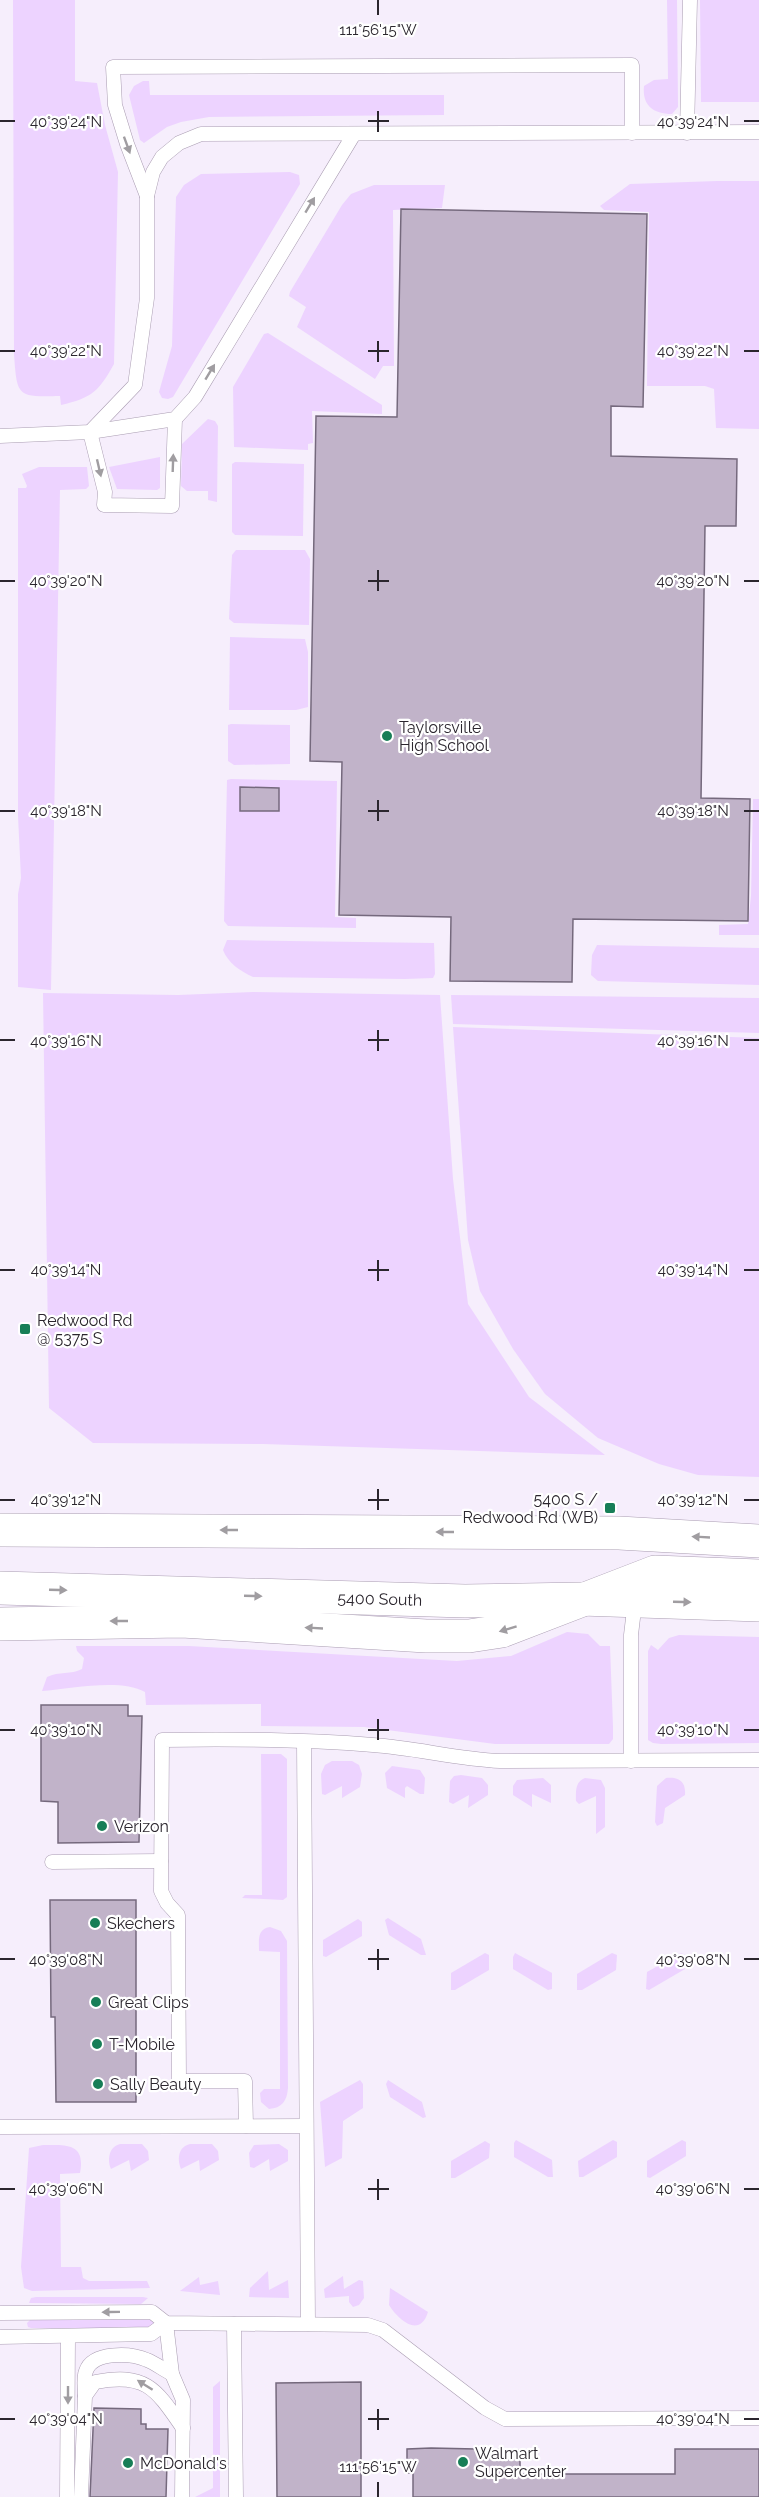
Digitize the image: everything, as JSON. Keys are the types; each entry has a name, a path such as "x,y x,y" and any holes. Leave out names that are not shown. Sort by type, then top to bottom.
{"main road":[{"path":"0,1530 619,1533 759,1541"},
{"path":"0,1624 183,1621 426,1636 469,1636 502,1631 655,1572 759,1576"},
{"name":"5400 South","path":"0,1588 465,1601 581,1599 759,1605"}],"lane":[{"path":"687,133 690,0"},
{"path":"147,196 115,105 113,67 632,65 632,133"},
{"path":"90,432 135,385 147,298 147,196 153,172 162,157 179,143 201,134 759,132"},
{"path":"0,436 90,432 175,419 195,397 354,134"},
{"path":"90,432 105,492 104,505 172,506 175,419"},
{"path":"631,1761 631,1635 635,1600"},
{"path":"246,2126 246,2081 179,2081 178,1915 167,1903 161,1891 162,1740 261,1739 374,1745 480,1760 759,1760"},
{"path":"304,1742 308,2324"},
{"path":"52,1862 161,1861"},
{"path":"0,2127 306,2126"},
{"path":"0,2313 152,2312 166,2323 172,2374 183,2400 182,2497"},
{"path":"0,2337 151,2334 166,2323 360,2324 383,2330 485,2408 505,2419 759,2418"},
{"path":"147,2360 155,2354 161,2344 166,2323"},
{"path":"234,2324 236,2497"},
{"path":"67,2497 68,2337"},
{"path":"81,2497 86,2372 96,2360 116,2356 147,2360 172,2374"},
{"path":"84,2396 95,2382 135,2379 165,2401 183,2428"}],"shaded area":[{"path":"13,0 75,0 75,81 97,83 105,125 118,172 114,364 94,392 61,405 60,396 35,396 22,392 16,379 14,354"},
{"path":"667,0 677,0 678,107 672,114 665,114 650,107 644,93 644,86 654,80 668,79"},
{"path":"700,0 759,0 759,102 701,102"},
{"path":"143,81 149,81 150,95 444,95 444,115 209,117 167,127 144,143 140,140 129,95 134,86"},
{"path":"290,172 299,175 300,184 173,397 162,398 159,392 172,346 176,197 184,185 201,174"},
{"path":"759,181 759,429 716,428 714,389 705,386 647,386 649,212 604,210 600,206 630,184"},
{"path":"374,185 445,185 442,208 393,210 394,366 383,366 375,379 297,327 306,307 289,296 342,205 351,194"},
{"path":"268,333 382,405 382,414 312,411 313,443 308,444 308,450 234,447 233,387 264,334"},
{"path":"208,419 215,421 218,426 217,502 208,500 208,491 187,491 181,486 182,444"},
{"path":"160,457 160,488 157,490 117,489 109,467"},
{"path":"235,462 304,464 303,536 235,535 232,532 232,464"},
{"path":"39,467 87,467 89,486 86,489 60,490 51,990 18,987 18,894 21,878 18,816 18,488 27,486 22,474"},
{"path":"236,550 305,550 310,559 309,625 234,623 229,619 232,555"},
{"path":"230,637 305,639 308,652 308,707 296,710 229,710"},
{"path":"228,725 290,725 290,764 234,765 228,761"},
{"path":"227,780 337,781 335,917 356,918 356,928 228,926 224,921"},
{"path":"753,799 759,799 759,935 719,935 719,925 748,924 751,896"},
{"path":"227,940 434,943 435,974 433,978 405,979 253,977 228,959 223,950"},
{"path":"597,945 759,948 759,985 598,981 591,975 592,955"},
{"path":"253,992 440,995 453,1179 468,1304 529,1397 605,1455 263,1444 93,1443 49,1408 43,993 178,995"},
{"path":"451,995 759,998 759,1033 453,1024"},
{"path":"453,1027 759,1038 759,1477 698,1475 659,1464 598,1438 545,1394 513,1349 480,1291 468,1240"},
{"path":"567,1632 588,1634 600,1646 610,1646 613,1739 609,1744 495,1744 364,1727 261,1726 261,1704 146,1705 145,1692 135,1688 109,1685 42,1691 47,1677 82,1669 84,1658 77,1651 76,1646 189,1646 457,1661 511,1656"},
{"path":"679,1635 759,1637 759,1743 661,1744 648,1740 648,1651 651,1645 658,1650 669,1638"},
{"path":"261,1754 281,1754 287,1759 287,1897 283,1900 242,1898 245,1895 262,1895"},
{"path":"332,1761 352,1761 359,1765 362,1774 360,1787 342,1798 342,1786 325,1795 322,1794 321,1774 325,1765"},
{"path":"392,1766 420,1770 425,1778 424,1794 407,1786 405,1798 387,1788 385,1773"},
{"path":"454,1776 482,1778 488,1785 488,1795 468,1808 469,1795 453,1804 449,1802 450,1781"},
{"path":"543,1778 551,1785 551,1803 532,1794 532,1807 513,1795 513,1786 517,1780"},
{"path":"585,1778 601,1780 605,1788 605,1827 596,1834 596,1796 579,1804 576,1801 578,1784"},
{"path":"666,1778 681,1781 685,1795 665,1808 663,1823 657,1826 655,1822 657,1786"},
{"path":"388,1918 421,1939 426,1955 421,1955 389,1935 385,1920"},
{"path":"358,1919 362,1922 362,1936 326,1957 323,1956 323,1940"},
{"path":"270,1927 281,1931 287,1941 288,2088 283,2103 269,2109 261,2102 260,2093 264,2089 280,2089 280,1952 259,1951 259,1943 263,1930"},
{"path":"485,1953 489,1955 489,1970 455,1990 451,1990 451,1973"},
{"path":"515,1953 552,1973 552,1989 548,1990 513,1969"},
{"path":"612,1953 617,1955 616,1970 582,1990 577,1990 577,1974"},
{"path":"681,1953 685,1955 685,1969 649,1990 646,1989 647,1972"},
{"path":"360,2080 363,2084 363,2108 343,2121 342,2158 325,2167 320,2102"},
{"path":"388,2080 422,2102 426,2117 423,2118 390,2097 386,2084"},
{"path":"516,2140 552,2160 553,2177 548,2177 514,2157"},
{"path":"613,2140 617,2142 617,2157 583,2177 579,2177 578,2161"},
{"path":"682,2140 686,2142 686,2156 650,2178 647,2177 647,2161"},
{"path":"485,2141 490,2144 489,2158 455,2178 451,2178 451,2161"},
{"path":"120,2144 142,2144 148,2151 149,2160 131,2171 129,2160 111,2169 110,2154 113,2148"},
{"path":"190,2144 212,2144 218,2151 219,2160 200,2171 199,2160 181,2169 179,2161 181,2151"},
{"path":"279,2144 288,2150 288,2161 270,2171 269,2159 254,2168 250,2167 249,2153 254,2145"},
{"path":"43,2145 72,2147 80,2156 80,2173 60,2174 61,2267 81,2267 83,2278 89,2281 147,2281 150,2288 32,2291 24,2288 21,2267 29,2148"},
{"path":"268,2271 269,2290 288,2280 289,2298 249,2297 250,2288"},
{"path":"343,2276 344,2289 359,2280 363,2281 364,2298 359,2305 353,2307 349,2302 349,2296 325,2298 324,2289"},
{"path":"199,2277 200,2285 218,2281 220,2295 180,2291"},
{"path":"390,2288 428,2312 420,2324 409,2324 393,2311 389,2305"},
{"path":"31,2298 148,2298 141,2304 29,2303"},
{"path":"151,2319 154,2324 152,2328 31,2328 27,2323 30,2320"},
{"path":"220,2381 220,2497 195,2497 213,2488 213,2387"}],"building":[{"name":"Taylorsville High School","path":"401,209 647,214 643,407 611,406 611,456 737,459 736,526 705,526 701,798 750,799 748,921 573,919 572,982 450,981 451,917 339,915 342,762 310,761 316,416 397,417"},
{"path":"240,787 279,788 279,811 240,811"},
{"path":"41,1705 128,1705 128,1716 142,1716 139,1842 58,1843 58,1802 41,1801"},
{"path":"50,1900 136,1900 136,2102 56,2102 55,2017 51,2017"},
{"path":"361,2382 361,2497 277,2497 276,2383"},
{"name":"McDonald's","path":"94,2408 141,2409 141,2424 146,2424 146,2429 168,2429 166,2497 90,2497"},
{"name":"Walmart Supercenter","path":"407,2449 520,2450 520,2474 675,2474 675,2449 759,2449 759,2497 413,2497 413,2473 407,2473"}],"place":[{"name":"Taylorsville High School","path":"387,736"},
{"name":"Redwood Rd @ 5375 S","path":"25,1329"},
{"name":"5400 S / Redwood Rd (WB)","path":"610,1508"},
{"name":"Verizon","path":"102,1826"},
{"name":"Skechers","path":"95,1923"},
{"name":"Great Clips","path":"96,2002"},
{"name":"T-Mobile","path":"97,2044"},
{"name":"Sally Beauty","path":"98,2084"},
{"name":"Walmart Supercenter","path":"463,2462"},
{"name":"McDonald's","path":"128,2463"}]}
